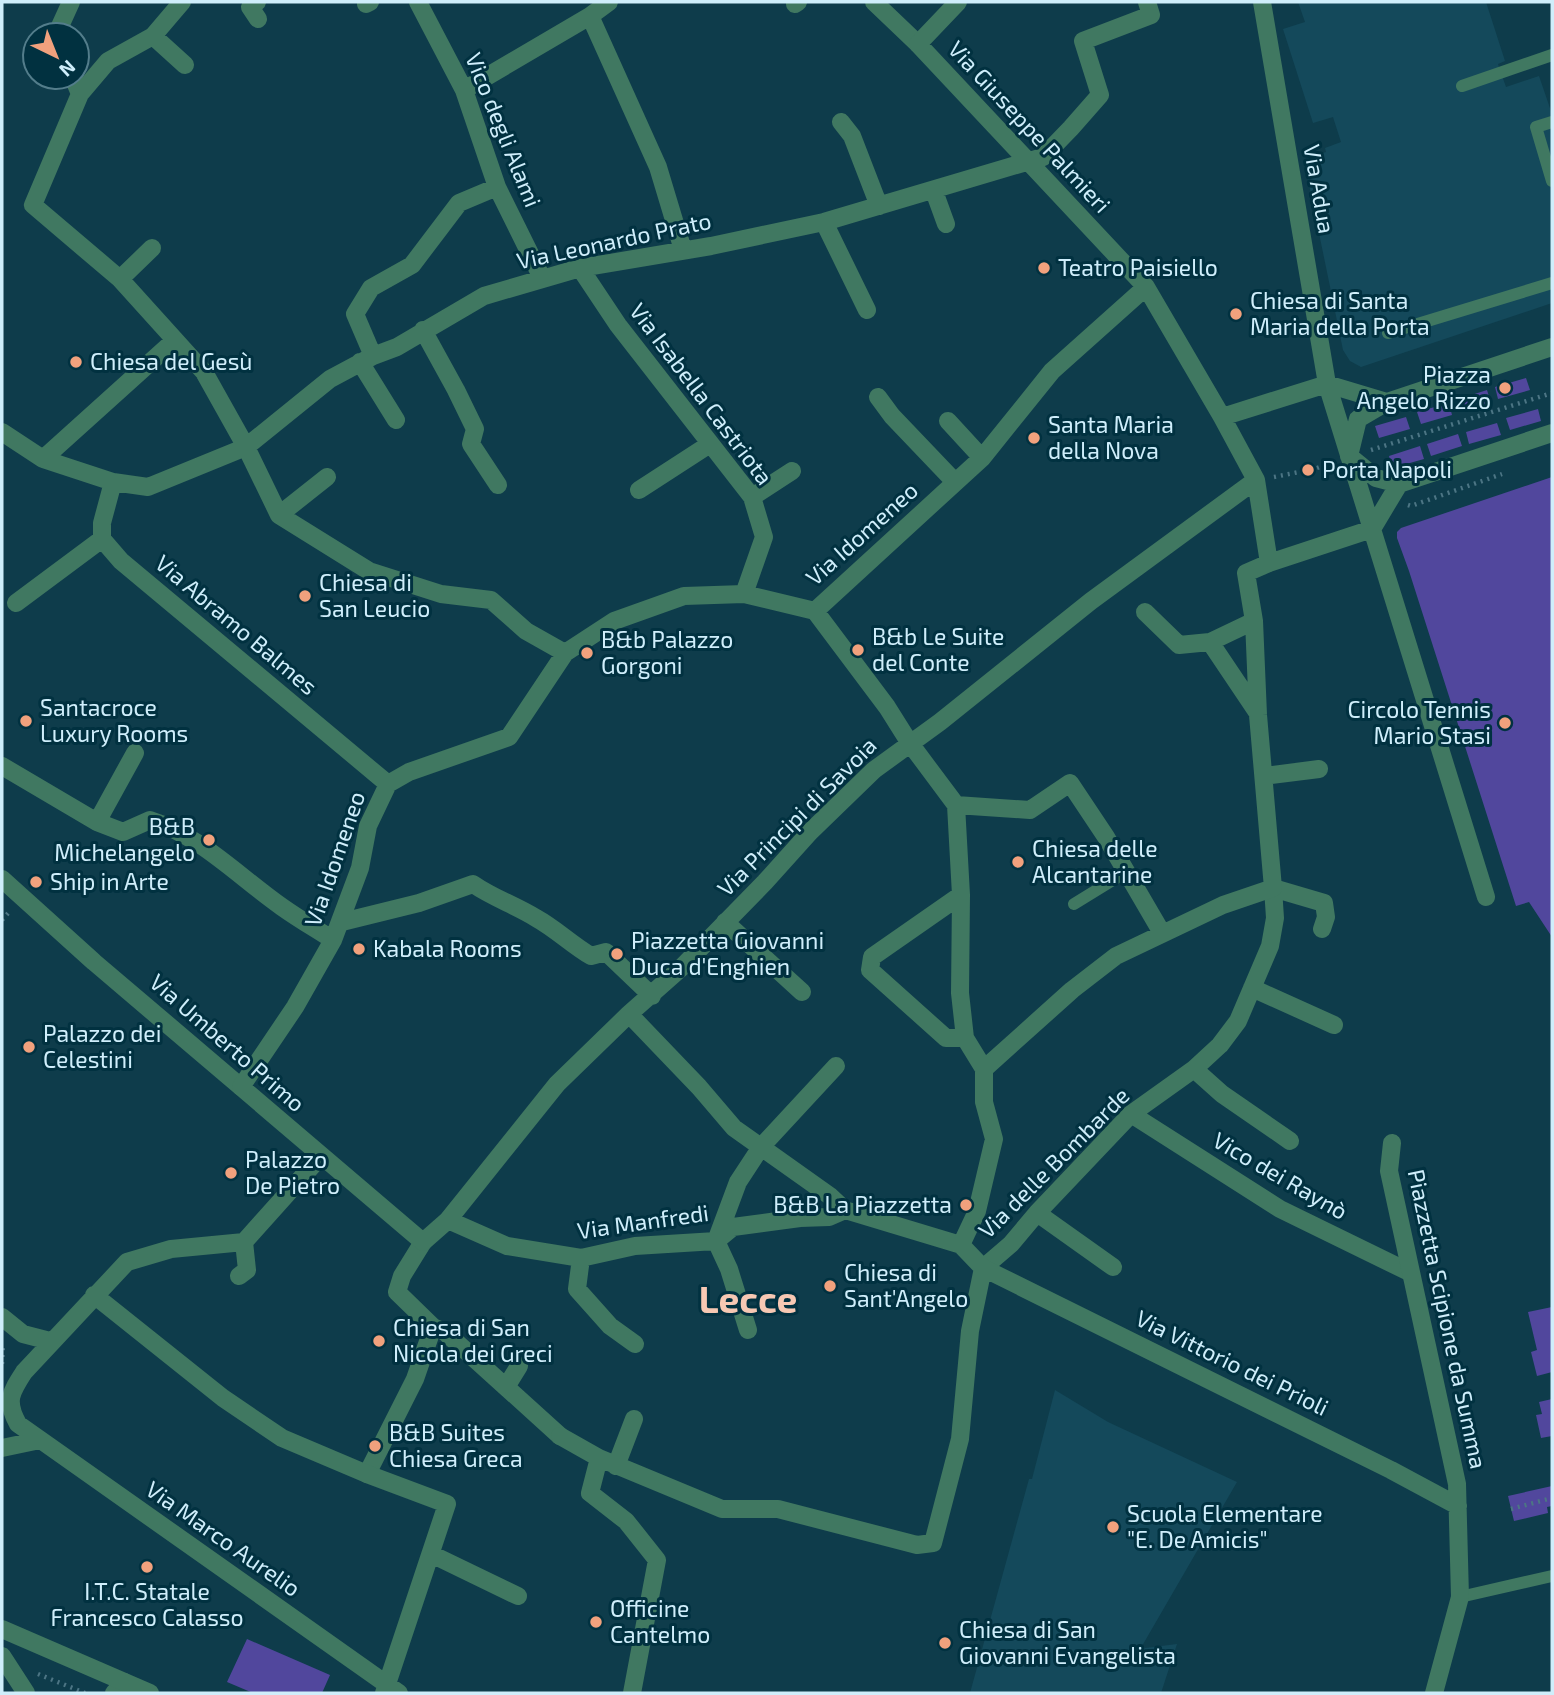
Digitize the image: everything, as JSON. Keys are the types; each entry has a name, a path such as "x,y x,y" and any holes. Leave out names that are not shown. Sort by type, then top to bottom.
{"street":[{"path":"62,21 71,2"},
{"path":"91,74 108,61 153,36 182,2"},
{"name":"Vico degli Alami","path":"418,2 464,90 497,187 542,278"},
{"path":"464,90 590,16 609,2"},
{"name":"Via Giuseppe Palmieri","path":"874,2 918,44 1146,287 1256,480 1269,563"},
{"name":"Via Leonardo Prato","path":"2,432 43,459 113,482 148,487 246,447 330,379 366,359 397,347 484,296 580,268 824,222 1043,157 1100,94 1083,41 1151,16 1147,2"},
{"name":"Via Adua","path":"1262,2 1327,384"},
{"path":"918,44 951,6"},
{"path":"590,16 658,167 683,250"},
{"path":"153,36 185,65"},
{"path":"75,91 33,205 120,279 204,372 246,447 279,515 369,570 442,594 491,600 526,631 565,653"},
{"path":"841,122 852,136 878,206"},
{"path":"396,420 366,359 355,314 371,288 412,265 460,203 497,187"},
{"path":"934,191 946,224"},
{"path":"824,222 867,310"},
{"path":"120,279 152,248"},
{"name":"Via Isabella Castriota","path":"580,268 618,325 752,497 764,537 744,594"},
{"name":"Via Idomeneo","path":"241,1087 295,1007 342,922 360,868 368,826 388,784 409,772 509,737 565,653 614,621 684,596 744,594 815,611 982,458 1052,371 1146,287"},
{"path":"423,330 475,429 471,444 498,485"},
{"path":"43,459 175,340"},
{"path":"1349,456 1358,419 1387,402 1552,347"},
{"path":"1222,417 1327,384 1387,402"},
{"path":"1327,384 1486,897"},
{"path":"878,397 892,416 955,482"},
{"path":"948,421 982,458"},
{"path":"1349,456 1376,478 1399,484 1552,433"},
{"path":"639,489 710,444"},
{"path":"752,497 792,471"},
{"path":"279,515 327,477"},
{"name":"Via Principi di Savoia","path":"439,1329 397,1292 402,1276 423,1242 447,1220 557,1084 629,1014 652,996 810,832 874,770 940,722 1102,593 1256,480"},
{"path":"16,603 102,539 102,523 113,482"},
{"path":"1269,563 1372,529 1399,484"},
{"name":"Via Abramo Balmes","path":"102,539 121,561 388,784"},
{"name":"Via delle Bombarde","path":"983,1268 1011,1244 1131,1114 1194,1069 1220,1045 1238,1021 1270,946 1275,918 1258,715 1254,621 1246,573 1269,563"},
{"path":"815,611 956,805 961,895 960,993 965,1038 984,1069 984,1102 994,1139 976,1211 961,1245"},
{"path":"1145,612 1179,645 1210,642 1254,621"},
{"name":"Via delle Bombarde","path":"1210,642 1258,715"},
{"path":"97,822 135,753"},
{"path":"2,766 97,822 123,832 150,821 170,827 199,844 282,907 333,940"},
{"path":"1264,776 1319,769"},
{"path":"956,805 1030,810 1070,783 1106,837 1162,933"},
{"name":"Via Umberto Primo","path":"2,879 94,962 423,1242"},
{"path":"342,922 419,903 473,884 493,897 539,919 591,956 606,952 652,996"},
{"path":"984,1069 1072,990 1116,956 1223,905 1273,888 1324,903 1326,917 1322,929"},
{"path":"961,895 872,957 870,970 946,1038 965,1038"},
{"path":"725,922 802,992"},
{"path":"1252,988 1334,1025"},
{"path":"367,1474 439,1329 560,1436 616,1466 722,1509 778,1509 917,1545 933,1542 960,1439 970,1331 983,1268 961,1245 845,1210 830,1196 734,1128 629,1014"},
{"path":"748,1331 729,1269 716,1241 737,1182 761,1147 836,1066"},
{"path":"1194,1069 1222,1094 1290,1141"},
{"name":"Vico dei Raynò","path":"1131,1114 1280,1209 1409,1272"},
{"name":"Piazzetta Scipione da Summa","path":"1392,1143 1389,1171 1457,1484 1461,1597 1434,1693"},
{"path":"2,1317 23,1334 50,1341 127,1262 171,1249 244,1242 321,1156"},
{"name":"Via Manfredi","path":"447,1220 507,1247 581,1258 635,1246 716,1241 733,1227 830,1217 845,1210"},
{"path":"1037,1213 1113,1267"},
{"path":"239,1276 247,1270 244,1242"},
{"path":"581,1258 577,1289 610,1325 635,1345"},
{"name":"Via Vittorio dei Prioli","path":"983,1268 1391,1469 1458,1506"},
{"path":"94,1295 223,1398 282,1438 447,1504 390,1691"},
{"name":"Via Marco Aurelio","path":"50,1341 11,1392 10,1410 18,1424 390,1691"},
{"path":"506,1387 519,1366"},
{"path":"616,1466 634,1419"},
{"path":"2,1448 40,1440"},
{"path":"599,1458 590,1493 626,1521 657,1560 632,1693"},
{"path":"430,1554 518,1596"},
{"path":"3,1628 119,1688 150,1693"},
{"path":"3,1658 26,1693"}],"lane":[{"path":"1462,86 1552,55"},
{"path":"1552,122 1536,127 1552,181"},
{"path":"1388,333 1552,283"},
{"path":"1074,904 1126,872"},
{"path":"1461,1597 1552,1576"}],"path":[{"path":"1317,468 1552,393"},
{"path":"1511,1509 1552,1498"},
{"path":"3,1658 85,1693"}],"shaded area":[{"path":"1298,2 1486,2 1505,61 1498,64 1506,87 1539,76 1552,114 1552,303 1361,367 1350,361 1343,350 1304,160 1326,152 1325,148 1341,142 1333,117 1313,123 1283,29 1305,22"},
{"path":"1526,378 1530,390 1498,399 1495,387"},
{"path":"1487,390 1491,403 1460,412 1456,400"},
{"path":"1449,403 1452,415 1421,424 1417,412"},
{"path":"1538,409 1541,421 1510,430 1506,418"},
{"path":"1406,417 1410,429 1379,438 1375,426"},
{"path":"1497,423 1501,435 1469,444 1466,432"},
{"path":"1458,434 1462,446 1431,456 1427,444"},
{"path":"1420,446 1424,459 1392,468 1389,456"},
{"name":"Circolo Tennis Mario Stasi","path":"1552,477 1552,937 1529,902 1516,906 1397,532 1401,528"},
{"path":"1552,1307 1552,1372 1537,1376 1531,1352 1537,1350 1528,1312"},
{"name":"Scuola Elementare \"E. De Amicis\"","path":"1055,1390 1108,1422 1237,1482 1142,1646 1145,1648 1177,1644 1161,1693 970,1693"},
{"path":"1552,1399 1552,1436 1541,1438 1536,1415 1542,1414 1539,1402"},
{"path":"1552,1486 1552,1506 1547,1507 1548,1513 1514,1521 1508,1496"},
{"path":"247,1639 330,1675 322,1693 253,1693 227,1682"}],"place":[{"name":"Teatro Paisiello","path":"1044,268"},
{"name":"Chiesa di Santa Maria della Porta","path":"1236,314"},
{"name":"Chiesa del Gesù","path":"76,362"},
{"name":"Piazza Angelo Rizzo","path":"1505,388"},
{"name":"Santa Maria della Nova","path":"1034,438"},
{"name":"Porta Napoli","path":"1308,470"},
{"name":"Chiesa di San Leucio","path":"305,596"},
{"name":"B&b Le Suite del Conte","path":"858,650"},
{"name":"B&b Palazzo Gorgoni","path":"587,653"},
{"name":"Santacroce Luxury Rooms","path":"26,721"},
{"name":"Circolo Tennis Mario Stasi","path":"1505,723"},
{"name":"B&B Michelangelo","path":"209,840"},
{"name":"Chiesa delle Alcantarine","path":"1018,862"},
{"name":"Ship in Arte","path":"36,882"},
{"name":"Kabala Rooms","path":"359,949"},
{"name":"Piazzetta Giovanni Duca d'Enghien","path":"617,954"},
{"name":"Palazzo dei Celestini","path":"29,1047"},
{"name":"Palazzo De Pietro","path":"231,1173"},
{"name":"B&B La Piazzetta","path":"966,1205"},
{"name":"Chiesa di Sant'Angelo","path":"830,1286"},
{"name":"Chiesa di San Nicola dei Greci","path":"379,1341"},
{"name":"B&B Suites Chiesa Greca","path":"375,1446"},
{"name":"Scuola Elementare \"E. De Amicis\"","path":"1113,1527"},
{"name":"I.T.C. Statale Francesco Calasso","path":"147,1567"},
{"name":"Officine Cantelmo","path":"596,1622"},
{"name":"Chiesa di San Giovanni Evangelista","path":"945,1643"}],"district":[{"name":"Lecce","path":"748,1300"}]}
